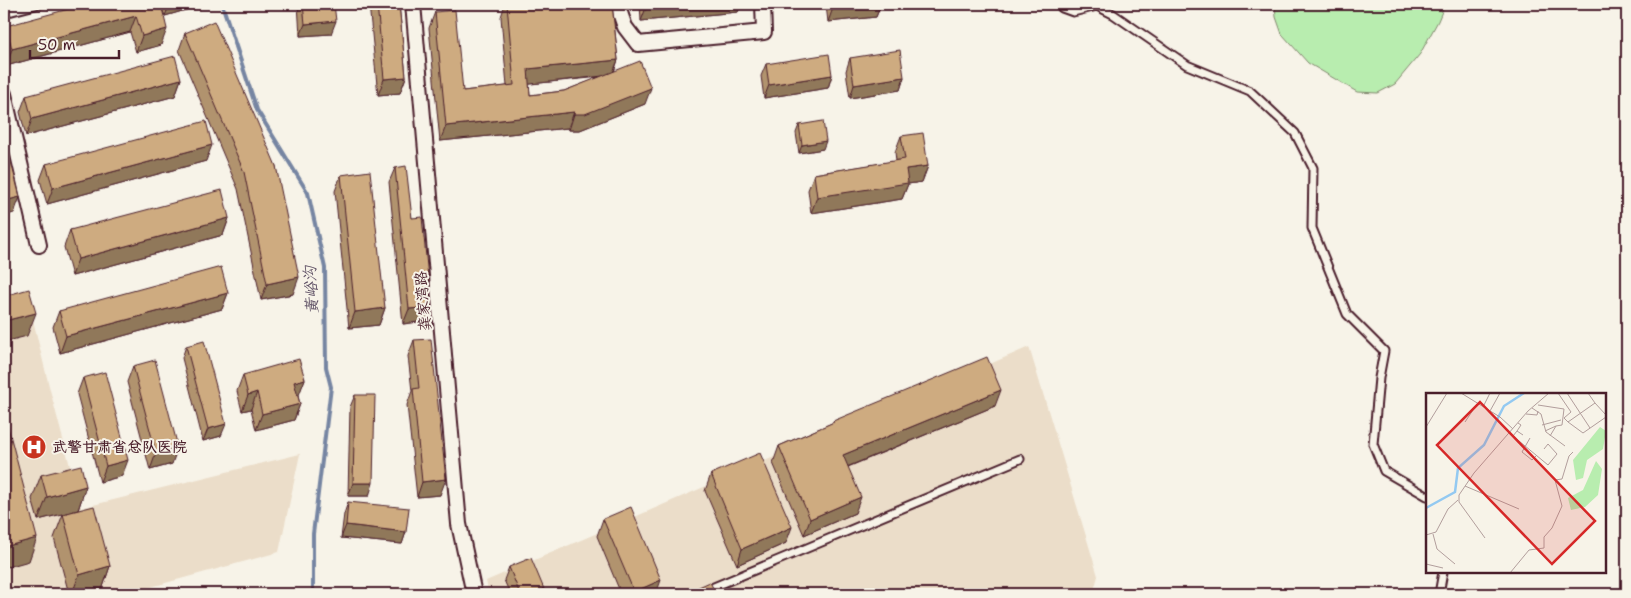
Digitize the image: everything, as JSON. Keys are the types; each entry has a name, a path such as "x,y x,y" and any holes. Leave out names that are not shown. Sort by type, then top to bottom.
{"street":[{"path":"4,26 50,9 89,4"},
{"name":"龚家湾路","path":"413,4 459,524 474,594"},
{"path":"616,4 625,27 638,44 764,32 763,4"},
{"path":"4,94 39,245"}],"lane":[{"path":"1062,4 1062,8 1074,12 1097,6 1113,14 1187,64 1250,90 1295,133 1313,168 1312,228 1322,254 1347,314 1384,351 1379,378 1373,444 1384,471 1426,495"},
{"path":"698,594 1020,459"},
{"path":"1439,594 1443,573"}],"shaded area":[{"path":"26,291 81,508 300,454 279,552 125,594 4,594 4,297"},
{"path":"1029,347 1098,576 1093,594 489,594 486,581"}],"green space":[{"path":"1275,4 1445,4 1420,54 1395,84 1378,93 1357,92 1308,63 1282,34 1276,17"}],"building":[{"path":"87,4 161,4 167,29 142,36 136,16 12,49 6,26"},
{"path":"166,4 182,4 168,8"},
{"path":"303,4 334,4 336,21 305,24"},
{"path":"377,4 399,4 406,77 384,79"},
{"path":"507,4 612,4 618,60 528,69 530,95 564,91 640,61 651,88 585,114 574,114 574,112 446,126 435,12 455,10 463,91 514,85"},
{"path":"214,21 276,166 299,277 267,284 244,172 185,33"},
{"path":"900,50 904,77 854,85 850,58"},
{"path":"829,54 832,75 769,85 766,64"},
{"path":"175,56 181,79 32,119 26,96"},
{"path":"4,100 11,121 4,123"},
{"path":"206,121 212,145 53,188 46,164"},
{"path":"823,121 826,141 802,145 799,125"},
{"path":"923,133 928,166 906,169 908,183 817,197 814,174 905,159 901,136"},
{"path":"9,154 20,197 4,201 4,156"},
{"path":"406,166 412,218 422,217 431,307 409,309 395,168"},
{"path":"370,171 385,308 355,312 341,175"},
{"path":"222,190 229,218 78,259 70,230"},
{"path":"221,267 228,293 66,336 59,311"},
{"path":"29,289 36,313 4,321 4,296"},
{"path":"431,339 446,479 422,482 413,389 419,388 414,340"},
{"path":"204,341 226,424 208,429 186,346"},
{"path":"987,357 1001,390 843,455 861,497 810,519 779,446 833,421"},
{"path":"299,359 305,379 294,382 300,404 262,414 257,392 248,395 243,375"},
{"path":"155,360 178,447 156,453 133,366"},
{"path":"105,372 128,460 106,466 83,378"},
{"path":"355,395 375,395 373,483 353,483"},
{"path":"8,427 37,538 4,547 4,428"},
{"path":"760,453 792,527 742,549 711,474"},
{"path":"81,465 86,486 47,497 41,475"},
{"path":"348,502 409,508 406,532 346,525"},
{"path":"94,506 110,566 79,575 63,514"},
{"path":"631,507 661,580 634,592 603,519"},
{"path":"531,558 546,594 520,594 509,567"},
{"path":"710,582 716,594 683,594"}],"waterway":[{"name":"黄峪沟","path":"222,4 257,110 308,193 325,268 326,367 331,387 313,534 313,594"}],"place":[{"name":"武警甘肃省总队医院","path":"34,447"}]}
